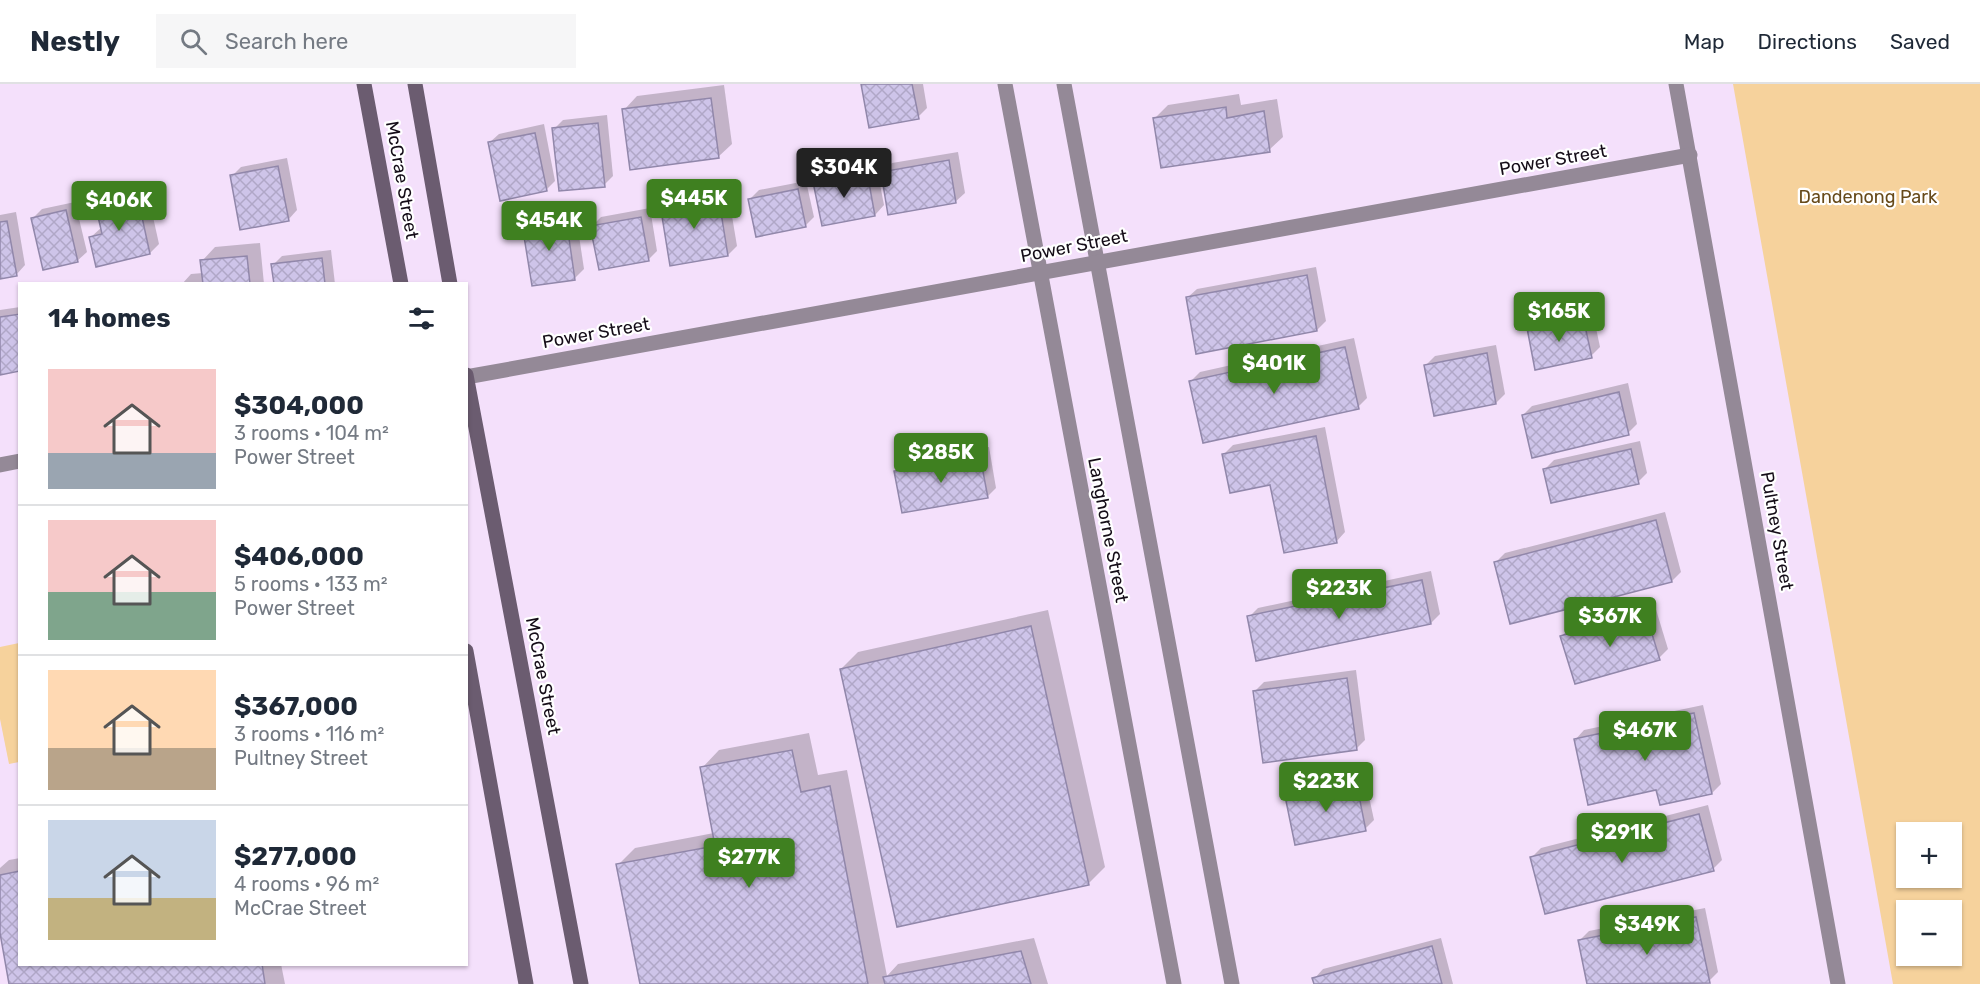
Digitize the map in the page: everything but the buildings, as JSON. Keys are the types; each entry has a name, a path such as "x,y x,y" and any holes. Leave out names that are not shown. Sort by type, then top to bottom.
{"main road":[{"name":"McCrae Street","path":"364,84 401,282"},
{"name":"McCrae Street","path":"415,84 450,282"},
{"name":"McCrae Street","path":"468,381 581,984"},
{"path":"468,662 526,984"}],"street":[{"name":"Langhorne Street","path":"1005,84 1174,984"},
{"path":"1064,84 1232,984"},
{"name":"Pultney Street","path":"1676,84 1838,984"},
{"name":"Power Street","path":"468,376 1690,155"},
{"path":"0,465 18,461"}],"green space":[{"name":"Dandenong Park","path":"1733,84 1980,84 1980,984 1893,984"},
{"path":"18,643 18,762 9,764 0,719 0,647"}]}
